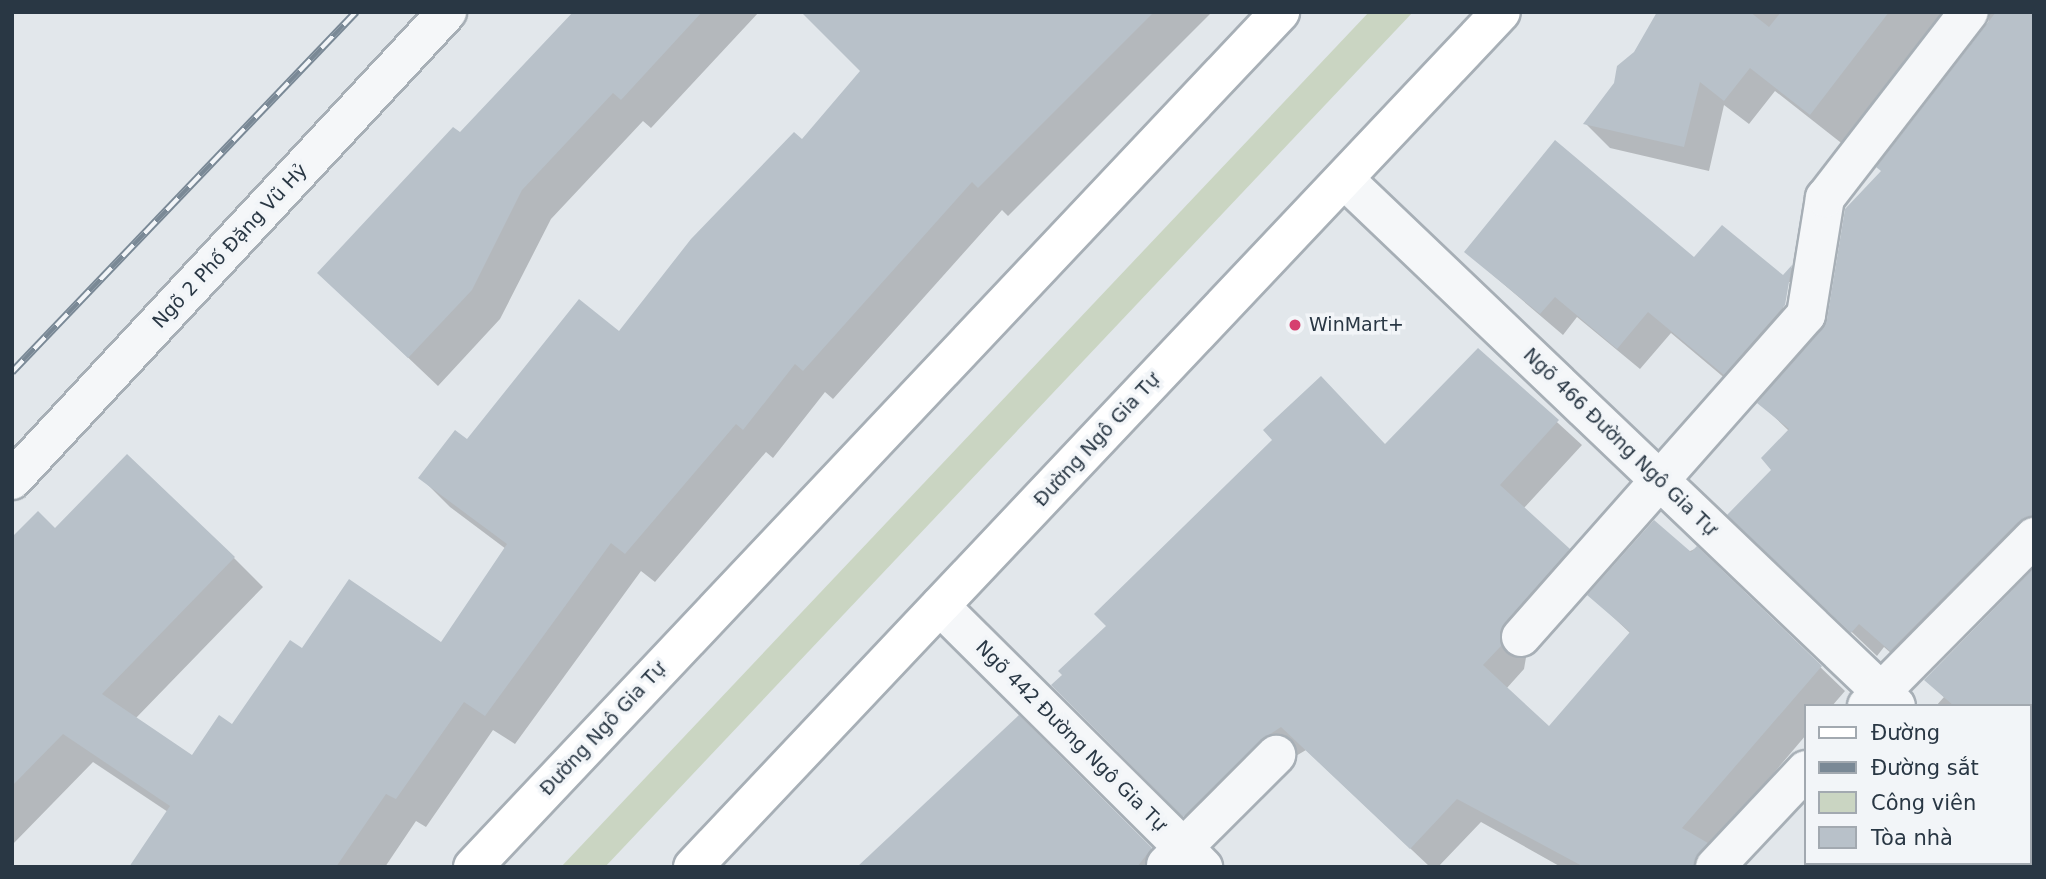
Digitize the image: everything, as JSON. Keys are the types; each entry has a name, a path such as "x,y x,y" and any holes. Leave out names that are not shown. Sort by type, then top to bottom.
{"main road":[{"name":"Đường Ngô Gia Tự","path":"473,867 1280,12"},
{"name":"Đường Ngô Gia Tự","path":"693,867 1501,12"}],"street":[{"name":"Ngõ 2 Phố Đặng Vũ Hỷ","path":"12,480 447,12"},
{"path":"1521,637 1806,315 1825,198 1969,12"},
{"name":"Ngõ 466 Đường Ngô Gia Tự","path":"1344,179 1660,481 1882,701"},
{"path":"1882,701 2034,537"},
{"name":"Ngõ 442 Đường Ngô Gia Tự","path":"940,606 1184,861"},
{"path":"1184,861 1276,755"},
{"path":"1715,867 1804,772"}],"green space":[{"path":"1369,12 1413,12 605,867 561,867"}],"building":[{"path":"573,12 702,12 621,100 613,93 522,190 472,290 408,358 317,273 453,127 460,132"},
{"path":"801,12 1154,12 978,188 972,182 803,371 795,364 743,430 736,424 625,554 611,543 485,716 464,702 396,799 386,794 336,867 129,867 170,806 63,734 12,786 12,537 38,511 55,528 127,454 235,557 102,694 192,755 219,715 232,724 290,640 302,648 349,579 441,642 507,544 418,478 455,430 467,439 579,299 619,331 691,239 794,132 802,139 860,71"},
{"path":"1657,12 1750,12 1769,27 1781,12 1889,12 1810,115 1750,68 1724,101 1700,82 1684,147 1583,124 1614,83 1617,66 1634,52"},
{"path":"1996,12 2034,12 2034,516 2018,522 1890,651 1859,624 1851,633 1727,515 1771,470 1761,458 1789,429 1757,403 1827,319 1845,209 1881,171 1876,167"},
{"path":"1555,140 1694,257 1722,225 1783,275 1792,265 1785,305 1724,375 1648,312 1617,349 1555,297 1540,314 1464,252"},
{"path":"1478,348 1559,420 1500,485 1570,549 1505,623 1501,646 1483,665 1549,726 1630,632 1587,595 1654,520 1691,552 1697,546 1822,666 1682,828 1708,843 1694,867 1584,867 1457,799 1410,849 1281,727 1261,740 1183,817 1051,685 1062,675 1058,671 1106,626 1094,614 1272,440 1263,430 1321,376 1385,444"},
{"path":"2034,568 2034,706 1952,704 1924,680"},
{"path":"1019,715 1152,848 1137,867 857,867"}],"railway":[{"path":"12,372 356,12"}],"place":[{"name":"WinMart+","path":"1295,325"}]}
